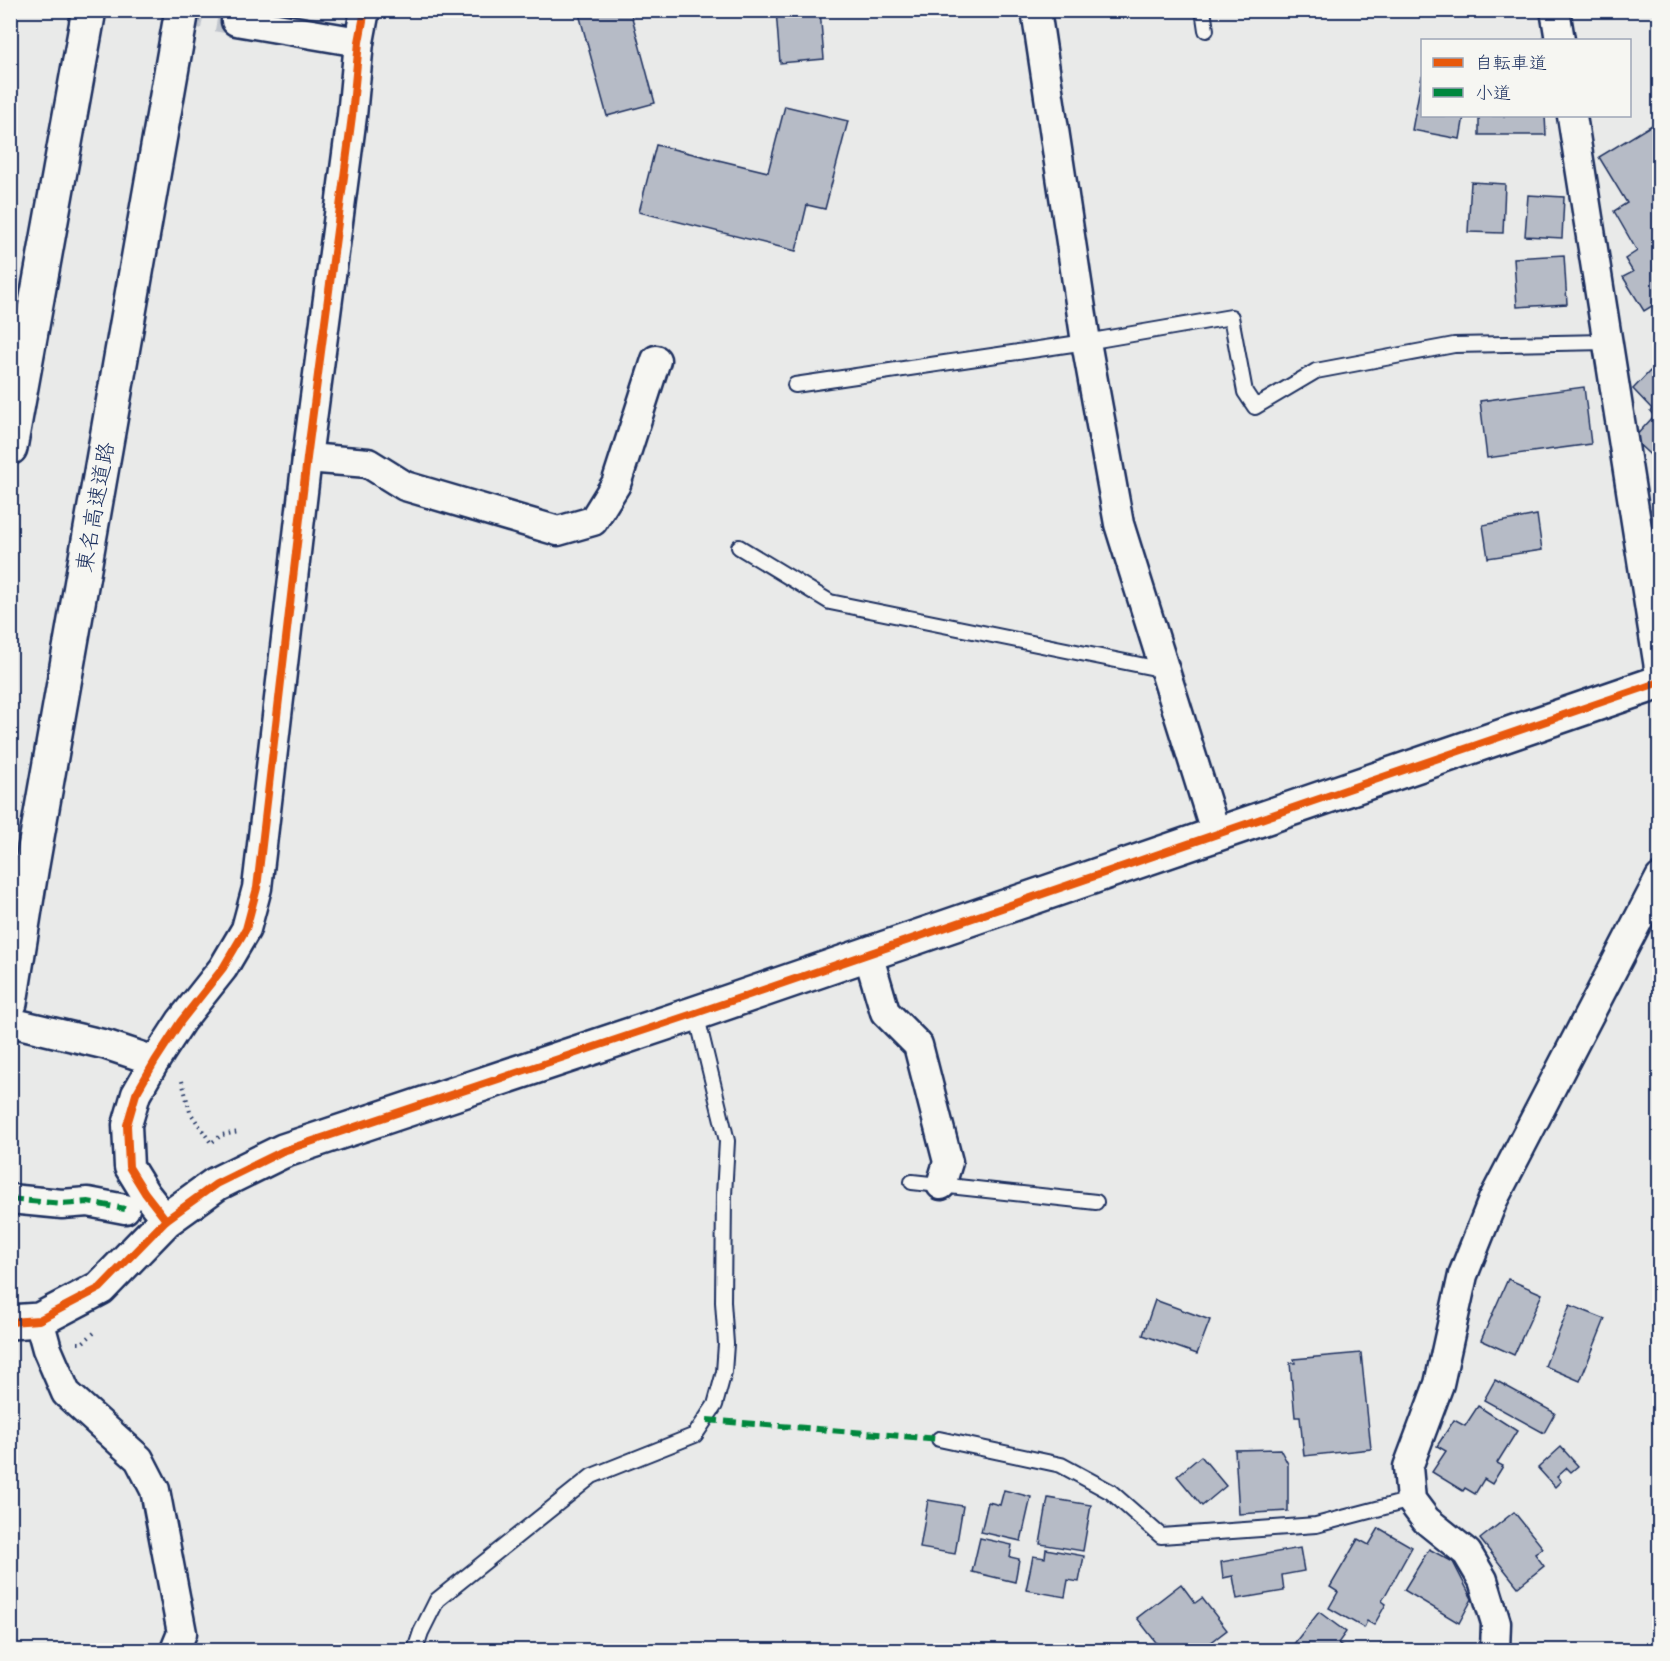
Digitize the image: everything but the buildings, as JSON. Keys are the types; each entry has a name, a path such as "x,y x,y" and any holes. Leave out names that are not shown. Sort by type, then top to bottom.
{"main road":[{"path":"10,448 89,10"},
{"name":"東名高速道路","path":"10,1003 31,871 182,10"},
{"path":"25,1321 100,1288 166,1220 216,1184 283,1150 696,1013 1659,682"}],"street":[{"path":"166,1220 129,1167 127,1125 136,1095 154,1061 181,1021 223,969 246,929 256,888 307,458 352,116 359,42 365,10"},
{"path":"1036,10 1086,342 1119,524 1216,834"},
{"path":"1555,10 1560,39"},
{"path":"236,21 359,42"},
{"path":"1572,117 1659,674"},
{"path":"307,458 368,463 405,486 558,531 593,521 616,484 656,360"},
{"path":"1495,1650 1496,1623 1483,1580 1467,1553 1426,1520 1411,1500 1408,1467 1439,1384 1463,1275 1492,1200 1659,878"},
{"path":"868,954 885,1012 918,1045 948,1162 940,1185"},
{"path":"10,1022 107,1045 154,1061"},
{"path":"10,1199 62,1204 88,1202 125,1209"},
{"path":"25,1321 47,1349 66,1393 139,1459 155,1490 182,1633 176,1650"}],"lane":[{"path":"1203,10 1206,30"},
{"path":"795,386 1086,342 1231,317 1245,392 1255,407 1316,371 1431,349 1454,345 1607,342"},
{"path":"739,547 830,602 1166,670"},
{"path":"415,1650 437,1600 592,1476 694,1435 715,1404 724,1372 726,1344 723,1302 727,1141 696,1013"},
{"path":"912,1182 1096,1202"},
{"path":"939,1439 1061,1465 1111,1492 1161,1536 1316,1525 1411,1500"}],"path":[{"path":"184,1070 182,1081 190,1112 211,1143 222,1135 241,1132"},
{"path":"82,1343 98,1329"}],"shaded area":[{"path":"1659,505 1659,610 1643,514"}],"tunnel":[{"path":"176,10 236,21"}],"marked path":[{"path":"10,1199 62,1204 88,1202 125,1209"},
{"path":"707,1420 939,1439"}],"cycle path":[{"path":"166,1220 129,1167 127,1125 136,1094 155,1061 181,1021 223,968 246,929 257,888 307,458 352,116 359,42 365,10"},
{"path":"10,1322 39,1320 100,1288 166,1220 216,1184 283,1151 696,1013 1660,682"}]}
